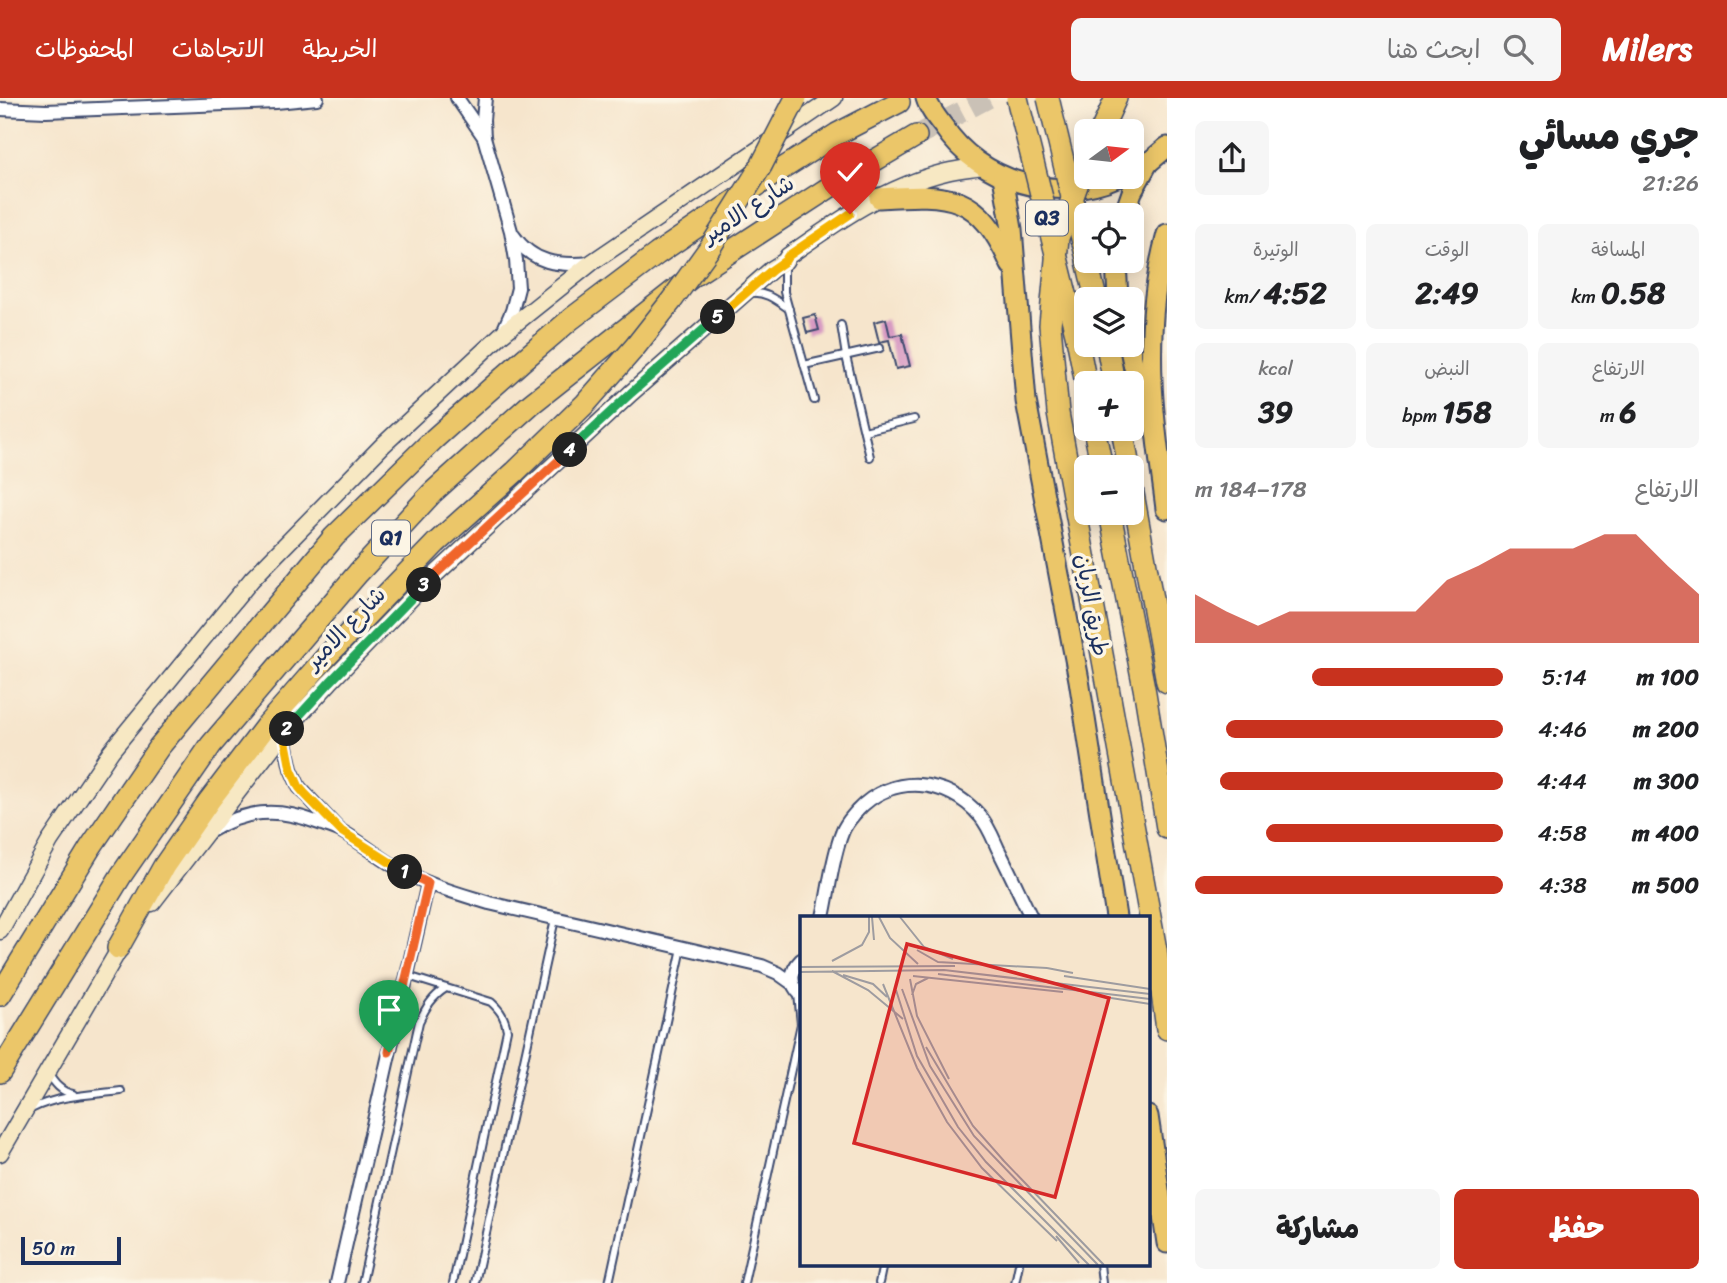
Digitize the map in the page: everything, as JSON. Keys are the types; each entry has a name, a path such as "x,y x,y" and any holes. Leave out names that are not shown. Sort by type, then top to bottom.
{"highway":[{"path":"118,948 164,866 266,726 326,657 436,543 586,403 635,347 672,300 733,213 796,98"},
{"name":"Q3","path":"1017,98 1083,371"},
{"name":"Q3","path":"1048,98 1074,206"},
{"path":"1106,119 1116,98"},
{"name":"شارع الامير","path":"0,995 90,848 159,747 334,537 434,439 571,319 657,254 771,176 837,134 899,102"},
{"name":"شارع الامير","path":"0,1072 121,874 211,745 358,573 432,493 531,404 693,276 833,185 916,136"},
{"path":"1076,189 1058,237 1050,325 1058,413 1150,916"},
{"name":"طريق الريان","path":"1112,525 1145,693 1167,828"},
{"path":"1139,525 1167,682"},
{"path":"1150,917 1167,1030"}],"main road":[{"path":"743,159 817,98"},
{"name":"شارع الامير","path":"0,931 50,841 111,751 252,579 383,445 502,334 590,264 834,98"},
{"path":"926,98 951,139 983,166 1003,177 1040,187 1074,189"},
{"path":"1144,163 1167,147"},
{"name":"شارع الامير","path":"0,1153 118,948 284,733 423,586 631,393 788,256 826,229 879,198 946,172 983,166"},
{"name":"طريق الريان","path":"1003,177 1012,229 1026,401 1076,667 1116,916"},
{"path":"879,198 924,195 964,203 978,214 993,232 1006,254 1017,282"},
{"path":"1167,234 1152,322 1152,381 1167,511"},
{"path":"1132,357 1167,511"},
{"path":"1150,1129 1167,1243"}],"street":[{"path":"0,109 46,111 317,98"},
{"path":"457,98 484,137"},
{"path":"485,98 484,137 511,232 516,260 518,288 512,312 502,334"},
{"path":"511,232 530,254 542,260 570,265 590,264"},
{"path":"284,733 291,769 299,787 341,831"},
{"path":"823,916 835,858 849,820 864,804 882,792 903,785 926,785 947,790 967,802 982,818 1031,916"},
{"path":"206,834 240,816 259,812 298,815 341,831 403,871 428,883 489,903 762,966 778,973 797,990"},
{"path":"337,1283 428,883"},
{"path":"762,966 800,962"},
{"path":"797,990 792,975 800,962"}],"lane":[{"path":"785,261 784,292 814,400"},
{"path":"745,293 759,292 789,309"},
{"path":"841,325 870,457"},
{"path":"804,365 880,348"},
{"path":"864,431 914,419"},
{"path":"475,1283 555,919"},
{"path":"608,1283 682,948"},
{"path":"407,975 491,1002 505,1019 507,1030 453,1283"},
{"path":"362,1283 419,1023 433,997 446,988"},
{"path":"797,990 800,1016"},
{"path":"744,1283 800,1029"},
{"path":"47,1071 56,1085 63,1090 70,1094 86,1096"},
{"path":"24,1112 64,1097 121,1091"}],"building":[{"path":"815,315 819,330 807,333 803,318"},
{"path":"886,319 890,336 902,334 910,366 896,369 889,340 879,342 874,322"}],"tunnel":[{"path":"916,136 988,98"}],"route":[{"path":"389,1052 428,883 403,871 341,831 305,794 291,769 284,733 423,586 631,393 788,256 850,214"}]}
